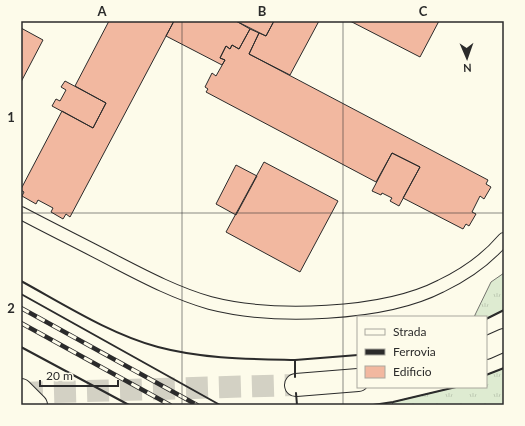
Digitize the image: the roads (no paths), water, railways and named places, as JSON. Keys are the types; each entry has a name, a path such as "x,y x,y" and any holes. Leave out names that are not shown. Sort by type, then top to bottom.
{"street":[{"path":"487,348 504,340"},
{"path":"296,385 357,380"}],"lane":[{"path":"21,213 173,290 209,302 244,310 286,313 358,309 387,304 424,293 441,287 476,266 504,239"}],"tunnel":[{"path":"21,393 296,385"}],"railway":[{"path":"21,308 197,405"},
{"path":"21,323 170,405"}]}
